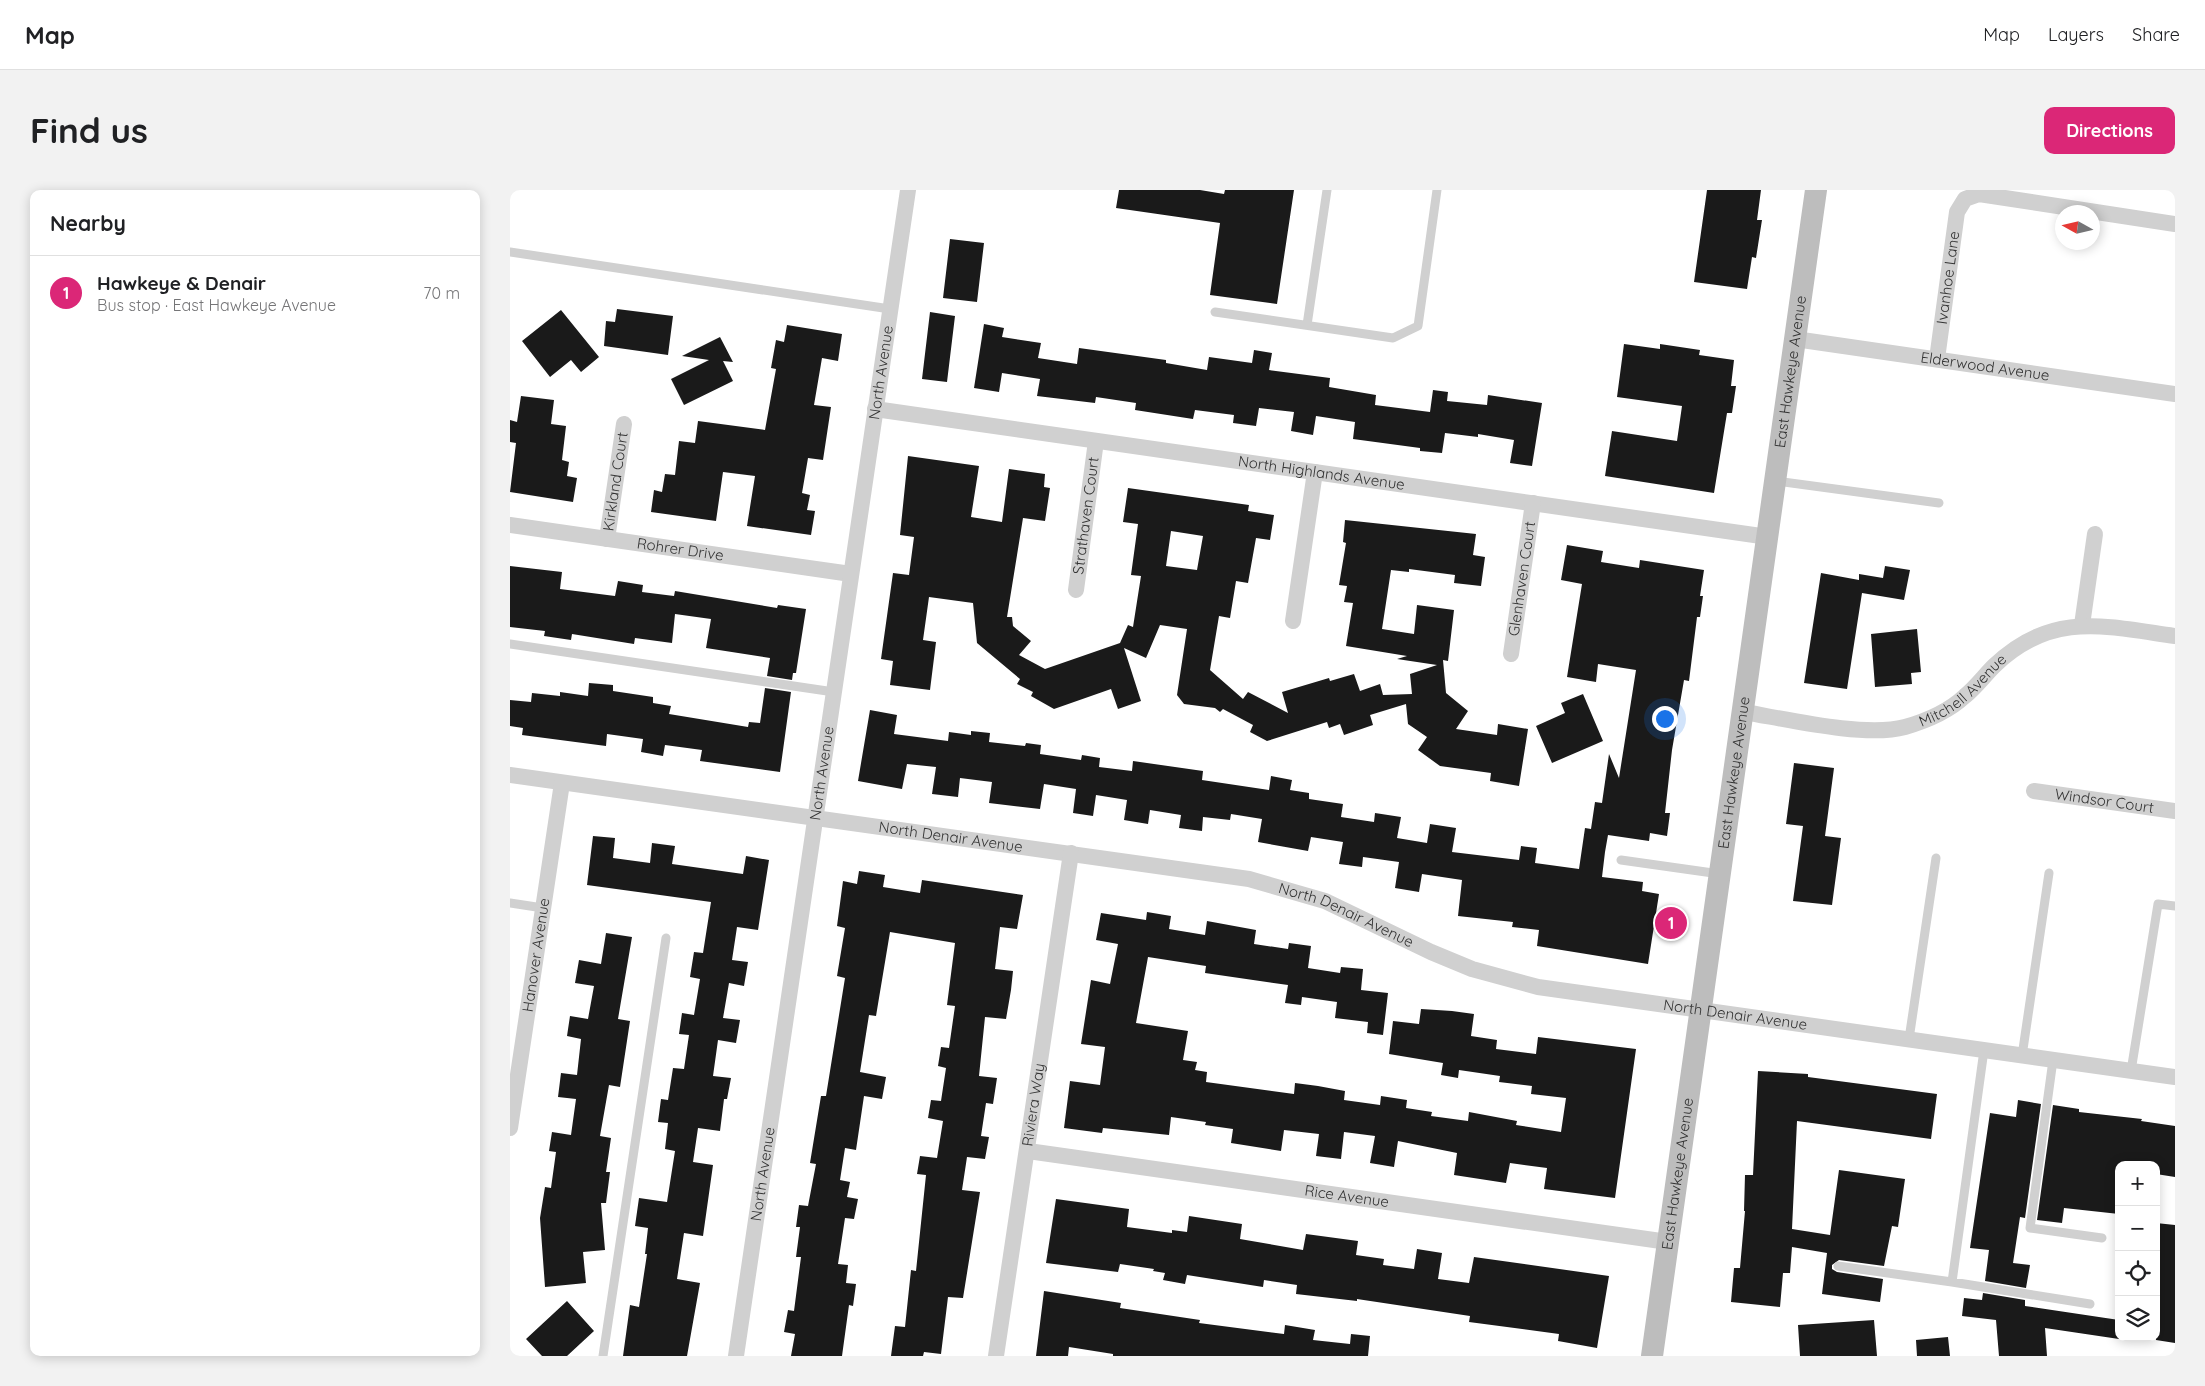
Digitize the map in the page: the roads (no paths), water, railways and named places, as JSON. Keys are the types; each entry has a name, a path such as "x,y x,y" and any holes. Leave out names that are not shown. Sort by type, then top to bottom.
{"street":[{"name":"North Avenue","path":"736,1356 908,190"},
{"name":"East Hawkeye Avenue","path":"1652,1356 1816,190"},
{"name":"Ivanhoe Lane","path":"1937,359 1957,212 1964,199 1979,194 2175,224"},
{"name":"Elderwood Avenue","path":"1795,339 2175,394"},
{"name":"North Highlands Avenue","path":"876,409 1768,537"},
{"name":"Kirkland Court","path":"607,539 624,424"},
{"name":"Strathaven Court","path":"1076,590 1096,441"},
{"path":"1293,621 1315,472"},
{"name":"Glenhaven Court","path":"1511,654 1533,503"},
{"name":"Rohrer Drive","path":"510,526 851,574"},
{"path":"2082,625 2095,534"},
{"name":"Mitchell Avenue","path":"1744,712 1857,729 1903,727 1947,709 1965,697 1995,665 2015,649 2036,636 2058,628 2082,625 2106,626 2175,636"},
{"name":"North Denair Avenue","path":"510,775 1071,853 1268,883 1325,901 1431,952 1494,976 1546,988 2175,1077"},
{"name":"Hanover Avenue","path":"510,1128 517,1029 543,908 562,783"},
{"name":"Windsor Court","path":"2034,791 2175,811"},
{"name":"Riviera Way","path":"996,1356 1071,853"},
{"name":"Rice Avenue","path":"1028,1151 1668,1242"}],"lane":[{"path":"1307,325 1327,190"},
{"path":"1215,312 1393,338 1418,326 1437,190"},
{"path":"510,252 890,309"},
{"path":"1776,481 1939,503"},
{"path":"510,644 834,692"},
{"path":"1909,1039 1936,858"},
{"path":"1622,860 1720,874"},
{"path":"2022,1056 2049,874"},
{"path":"510,903 543,908"},
{"path":"2131,1071 2158,904 2175,906"},
{"path":"603,1356 666,938"},
{"path":"1952,1282 1984,1050"},
{"path":"2053,1060 2030,1228 2102,1238"},
{"path":"1838,1266 2090,1304"}],"place":[{"name":"Hawkeye & Denair","path":"1671,923"}]}
